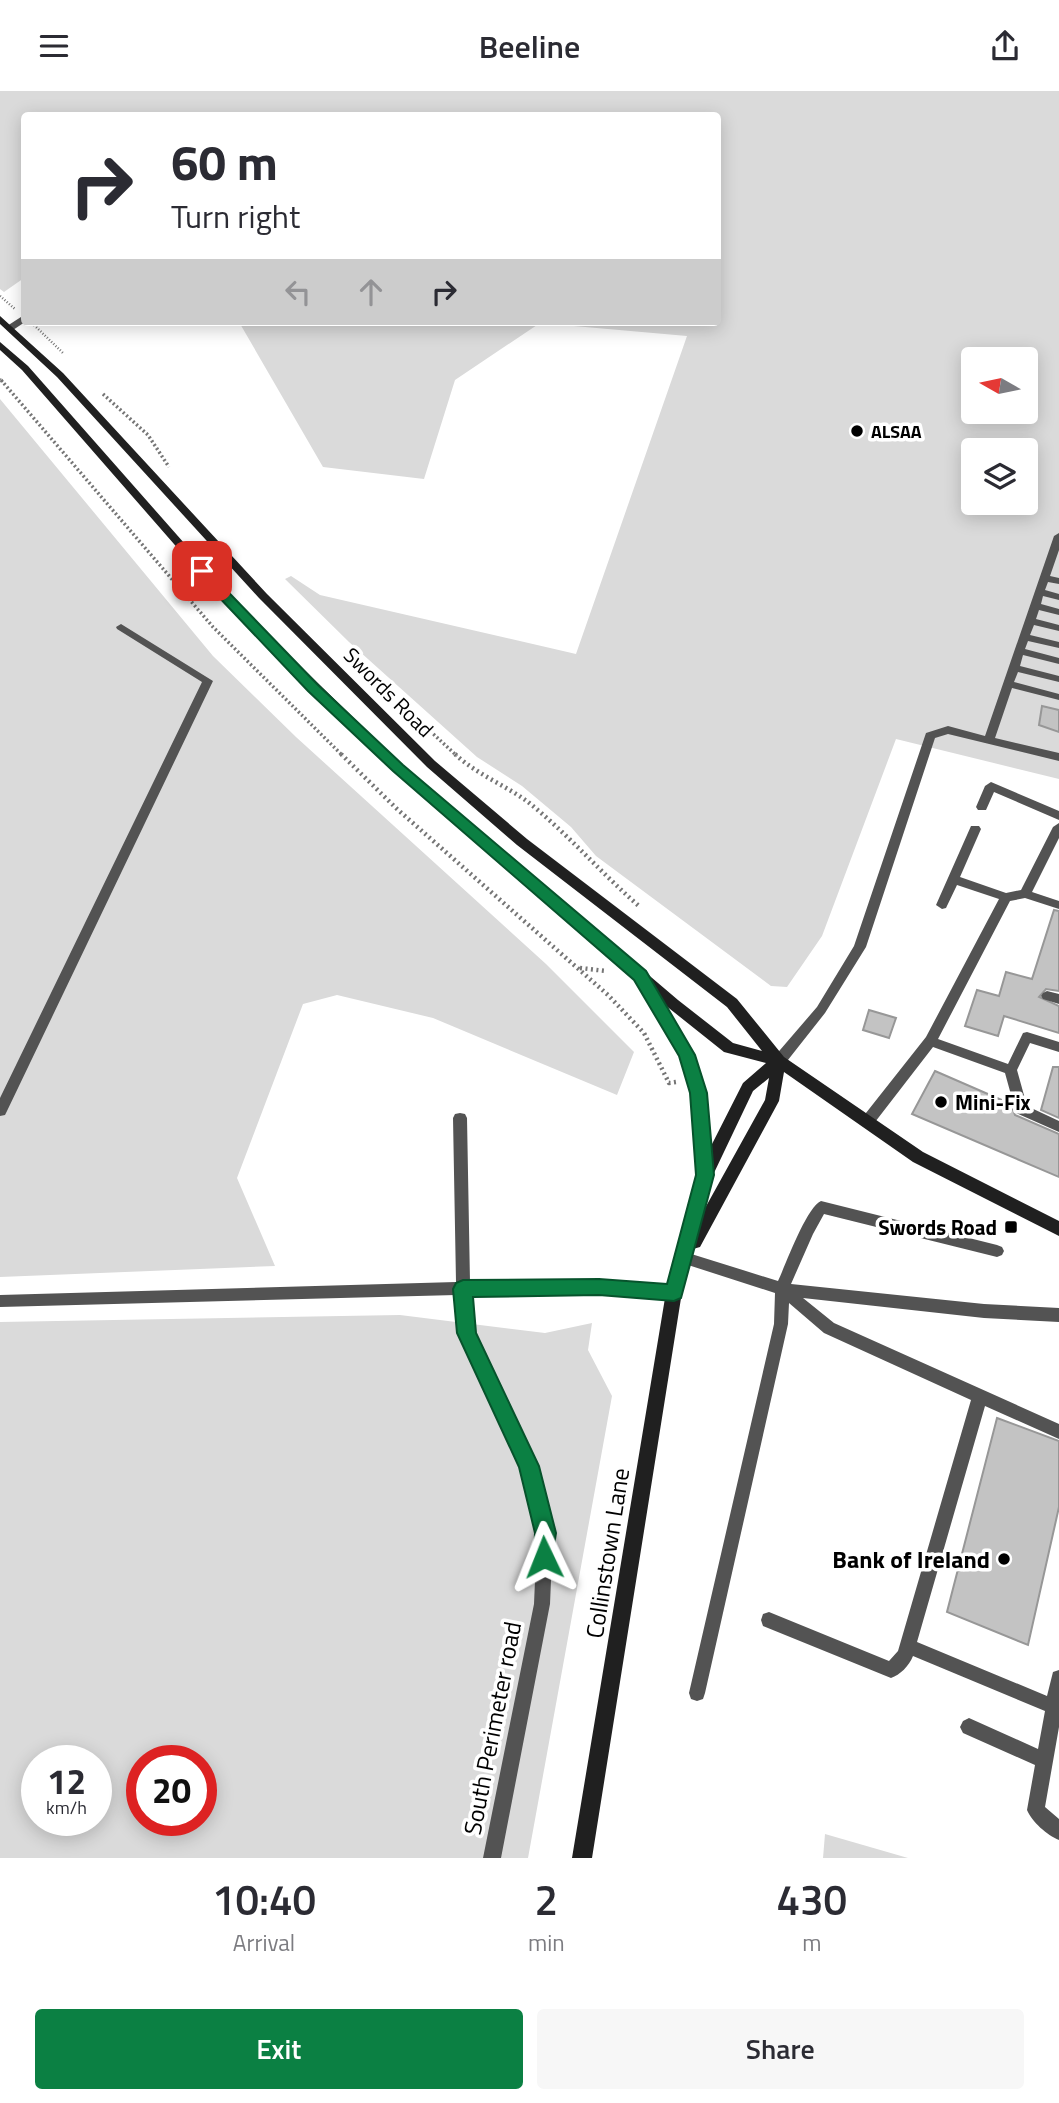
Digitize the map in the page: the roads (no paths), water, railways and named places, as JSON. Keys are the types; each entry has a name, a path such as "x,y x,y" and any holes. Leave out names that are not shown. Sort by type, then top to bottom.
{"main road":[{"name":"Swords Road","path":"5,323 60,375 263,596 431,764 522,842 732,1003 779,1061 919,1157 1059,1229"},
{"name":"Swords Road","path":"0,345 33,378 202,571 313,688 398,768 640,976 729,1048 779,1061"},
{"path":"640,976 687,1055 698,1093 705,1175"},
{"name":"Collinstown Lane","path":"582,1858 674,1292 705,1175 748,1087 779,1061"},
{"name":"Collinstown Lane","path":"685,1258 772,1101 779,1061"}],"lane":[{"path":"990,738 1045,577 1054,565 1059,535"},
{"path":"1045,577 1059,581"},
{"path":"1040,592 1059,597"},
{"path":"1035,606 1059,612"},
{"path":"1030,621 1059,628"},
{"path":"0,1111 208,681 121,627"},
{"path":"1025,636 1059,645"},
{"path":"1020,651 1059,661"},
{"path":"1014,668 1059,679"},
{"path":"1008,684 1059,697"},
{"path":"779,1061 821,1010 860,947 930,736 948,730 990,738 1059,757"},
{"path":"982,807 991,786 1059,815"},
{"path":"1025,894 1059,827"},
{"path":"942,905 975,829"},
{"path":"953,879 1006,897 1025,894 1059,905"},
{"path":"867,1122 930,1041 1006,897"},
{"path":"1059,1047 1027,1037 1011,1070 1021,1109 1059,1127"},
{"path":"930,1041 1011,1070"},
{"name":"South Perimeter road","path":"460,1118 463,1289 467,1333 529,1466 545,1533 542,1604 492,1858"},
{"path":"697,1693 781,1324 782,1289 807,1231 821,1207 998,1251"},
{"path":"685,1258 782,1289 984,1311 1059,1315"},
{"path":"0,1301 599,1287 674,1292"},
{"path":"782,1289 829,1328 1059,1432"},
{"path":"769,1620 891,1670 905,1656 980,1396"},
{"path":"908,1646 1052,1706"},
{"path":"1059,1678 1036,1809 1059,1831"},
{"path":"969,1727 1043,1759"}],"place":[{"name":"ALSAA","path":"857,431"},
{"name":"Mini-Fix","path":"941,1102"},
{"name":"Swords Road","path":"1011,1227"},
{"name":"Bank of Ireland","path":"1004,1559"}]}
